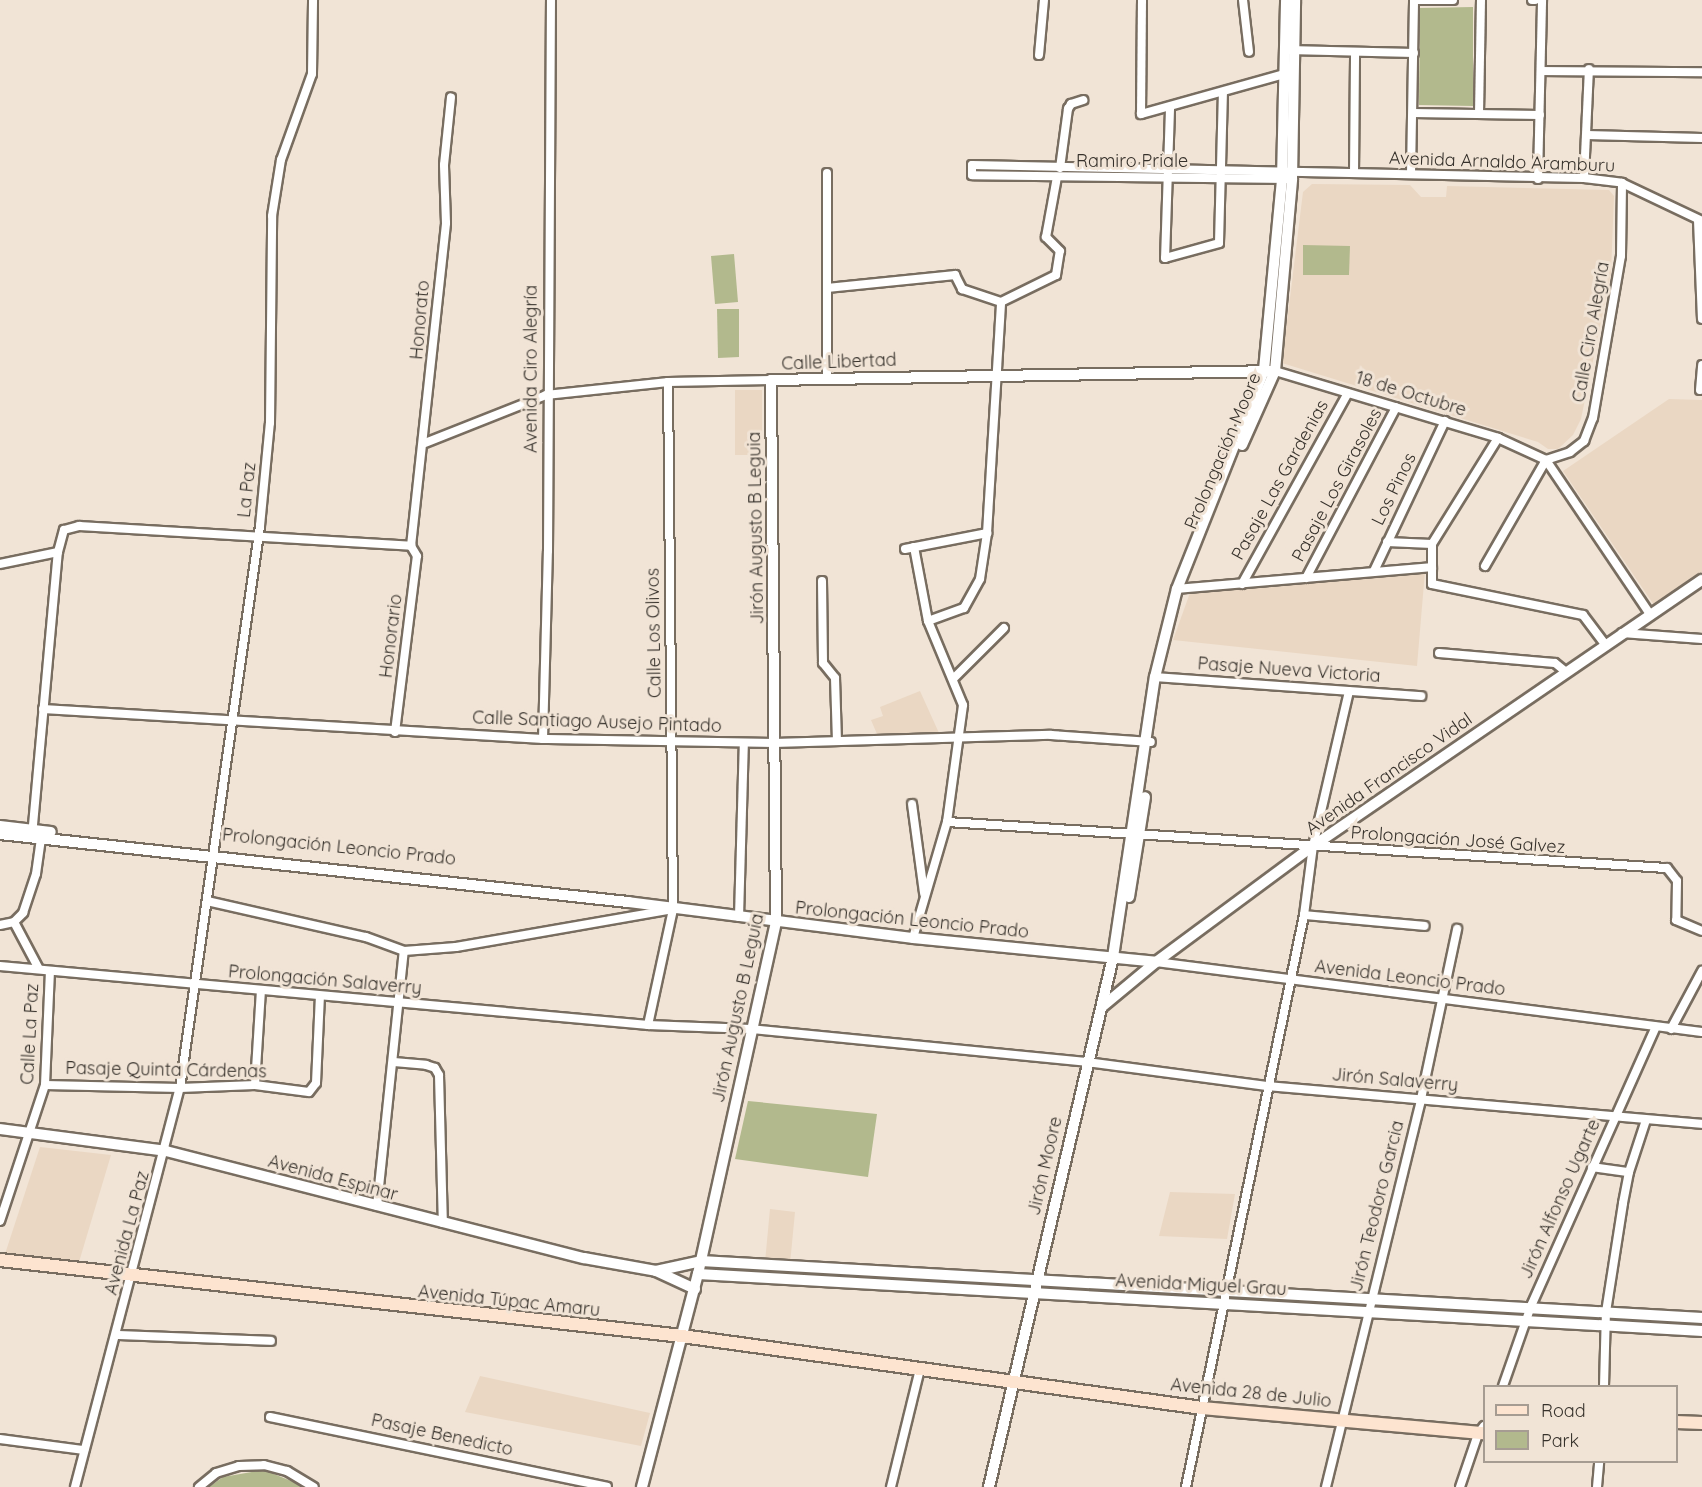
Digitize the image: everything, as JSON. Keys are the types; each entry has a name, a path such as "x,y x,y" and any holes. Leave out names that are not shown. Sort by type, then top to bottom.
{"main road":[{"name":"Avenida Túpac Amaru","path":"0,1260 133,1278 682,1336 1014,1383"},
{"name":"Avenida 28 de Julio","path":"1014,1383 1202,1408 1482,1431"},
{"path":"1678,1422 1702,1423"}],"street":[{"name":"La Paz","path":"192,984 234,720 258,537 270,423 272,216 281,160 312,74 313,0"},
{"name":"Avenida Ciro Alegría","path":"543,739 548,551 546,395 551,0"},
{"path":"1039,55 1044,0"},
{"path":"1142,0 1139,110 1148,114 1170,109 1284,74"},
{"path":"1243,0 1249,52"},
{"name":"Prolongación Moore","path":"1137,836 1158,677 1180,589 1269,370 1287,175 1289,50 1286,0"},
{"name":"Prolongación Moore","path":"1287,175 1284,74 1295,0"},
{"path":"1412,174 1414,0 1453,0"},
{"path":"1479,114 1481,0"},
{"path":"1538,179 1542,0"},
{"path":"1289,50 1414,53"},
{"path":"1354,173 1355,52"},
{"path":"1542,71 1589,69 1702,72"},
{"path":"1584,178 1589,69"},
{"path":"1170,109 1165,258 1219,243 1223,93"},
{"name":"Honorato","path":"411,546 425,443 446,223 444,165 452,97"},
{"path":"826,288 956,275 960,277 962,288 1001,302 1056,275 1060,251 1046,237 1059,173 1068,109 1071,104 1083,100"},
{"path":"1413,113 1540,115"},
{"path":"1587,135 1702,138"},
{"name":"Ramiro Priale","path":"1059,173 972,165 972,175 1222,173 1287,175"},
{"path":"827,173 827,380"},
{"name":"Avenida Arnaldo Aramburu","path":"1287,175 1354,173 1538,179 1584,178 1622,183 1700,221"},
{"name":"Calle Ciro Alegría","path":"1546,460 1570,452 1584,441 1593,418 1621,256 1622,183"},
{"path":"1700,221 1702,319"},
{"path":"928,621 964,608 971,601 980,579 987,533 999,374 1001,302"},
{"path":"1700,390 1702,365"},
{"name":"Calle Libertad","path":"425,443 546,395 668,382 1269,370"},
{"name":"18 de Octubre","path":"1269,370 1498,438 1546,460"},
{"name":"Jirón Augusto B Leguia","path":"642,1487 695,1288 776,922 771,380"},
{"name":"Calle Los Olivos","path":"648,1024 673,909 668,382"},
{"name":"Pasaje Las Gardenias","path":"1242,584 1348,393"},
{"name":"Pasaje Los Girasoles","path":"1306,578 1396,407"},
{"name":"Los Pinos","path":"1374,571 1445,422"},
{"path":"1498,438 1432,544 1432,584 1583,615 1605,644"},
{"path":"1485,566 1546,460 1650,614"},
{"path":"0,925 14,922 23,913 33,888 43,709 58,552 62,534 75,525 411,546"},
{"path":"913,938 947,822 957,735 963,705 928,621 909,548 987,533"},
{"path":"1387,542 1432,544"},
{"name":"Honorario","path":"395,732 417,556 411,546"},
{"path":"0,564 58,552"},
{"path":"1180,589 1432,567"},
{"path":"822,580 823,663 835,678 837,741"},
{"name":"Avenida Francisco Vidal","path":"1102,1006 1156,962 1313,846 1621,633 1702,580"},
{"path":"953,679 1004,628"},
{"path":"1621,633 1702,639"},
{"path":"1439,653 1555,663 1566,672"},
{"name":"Pasaje Nueva Victoria","path":"1158,677 1421,696"},
{"path":"1186,1487 1304,915 1313,846 1349,690"},
{"name":"Calle Santiago Ausejo Pintado","path":"43,709 395,732 543,739 774,743 914,741 957,735 1148,741"},
{"path":"739,917 744,742"},
{"path":"912,804 924,897"},
{"name":"Prolongación José Galvez","path":"947,822 1137,836 1667,868 1677,881 1676,920 1702,931"},
{"name":"Prolongación Leoncio Prado","path":"0,826 35,835"},
{"name":"Prolongación Leoncio Prado","path":"0,834 35,835 213,854 913,938 1113,957"},
{"name":"Jirón Moore","path":"989,1487 1014,1383 1035,1279 1102,1006 1137,836"},
{"name":"Prolongación Leoncio Prado","path":"207,901 366,937 404,951 456,946 673,909"},
{"path":"1304,915 1424,926"},
{"path":"14,922 39,969"},
{"name":"Jirón Teodoro Garcia","path":"1326,1487 1339,1420 1369,1312 1421,1100 1439,999 1457,929"},
{"path":"377,1206 404,951"},
{"name":"Avenida Leoncio Prado","path":"1113,957 1656,1028 1702,1032"},
{"name":"Prolongación Salaverry","path":"0,966 648,1024 751,1029"},
{"name":"Calle La Paz","path":"0,1221 45,1085 50,970"},
{"path":"1671,1029 1702,971"},
{"name":"Avenida La Paz","path":"75,1487 166,1151 180,1088 192,984"},
{"path":"255,1085 261,990"},
{"name":"Pasaje Quinta Cárdenas","path":"45,1085 180,1088 255,1085 309,1092 316,1083 320,996"},
{"name":"Jirón Alfonso Ugarte","path":"1503,1385 1531,1306 1656,1028"},
{"name":"Jirón Salaverry","path":"751,1029 1087,1062 1268,1086 1702,1124"},
{"path":"394,1062 426,1065 435,1068 439,1075 443,1223"},
{"path":"1604,1385 1606,1312 1629,1172 1646,1120"},
{"name":"Avenida Espinar","path":"0,1129 166,1151 584,1258 656,1271 695,1288"},
{"path":"1592,1167 1629,1172"},
{"name":"Avenida Espinar","path":"656,1271 701,1261"},
{"name":"Avenida Miguel Grau","path":"701,1261 1226,1288 1702,1318"},
{"name":"Avenida Miguel Grau","path":"698,1274 1702,1331"},
{"path":"116,1335 272,1341"},
{"path":"891,1487 920,1370"},
{"name":"Pasaje Benedicto","path":"270,1417 607,1487"},
{"path":"1460,1487 1482,1431"},
{"path":"0,1439 84,1450"},
{"path":"1598,1487 1599,1463"},
{"path":"199,1487 216,1473 239,1466 264,1465 287,1471 314,1487"}],"shaded area":[{"path":"1312,184 1410,185 1421,197 1446,197 1447,186 1609,190 1614,196 1611,273 1581,419 1573,435 1558,449 1548,449 1538,442 1282,363 1303,192"},
{"path":"735,390 762,390 762,455 735,455"},
{"path":"1669,399 1702,400 1702,572 1654,605 1563,471"},
{"path":"1425,571 1417,666 1173,640 1191,590"},
{"path":"920,691 939,733 877,734 871,720 883,716 880,707"},
{"path":"40,1147 111,1155 79,1262 5,1254"},
{"path":"1170,1192 1235,1194 1227,1239 1159,1236"},
{"path":"770,1209 795,1212 790,1264 765,1262"},
{"path":"480,1376 650,1413 641,1446 465,1412"}],"green space":[{"path":"1473,7 1473,106 1419,105 1420,8"},
{"path":"1303,245 1350,246 1349,275 1303,275"},
{"path":"734,254 738,302 715,304 711,256"},
{"path":"717,309 739,309 739,357 718,358"},
{"path":"748,1101 877,1114 868,1177 735,1159"},
{"path":"1374,1299 1526,1307 1522,1317 1372,1309"},
{"path":"264,1470 306,1487 209,1487 223,1477"}]}
